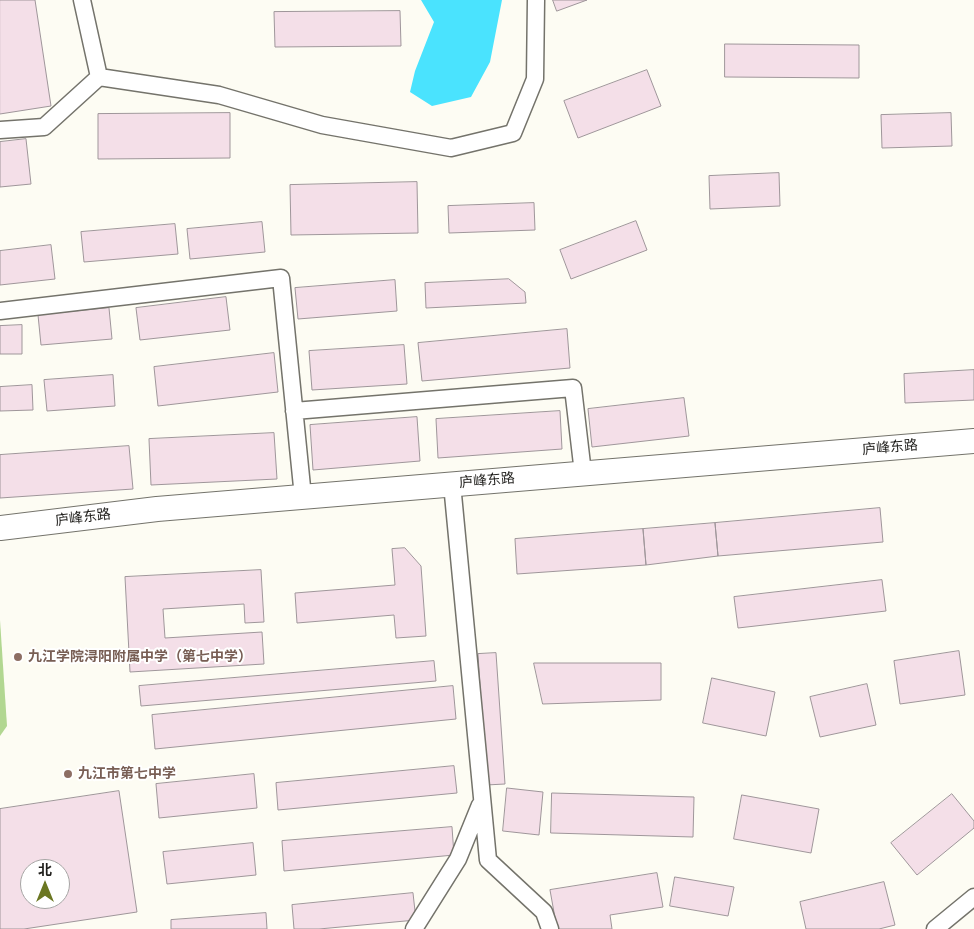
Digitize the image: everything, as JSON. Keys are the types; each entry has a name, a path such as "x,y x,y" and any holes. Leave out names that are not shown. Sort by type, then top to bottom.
{"main road":[{"name":"庐峰东路","path":"0,528 157,509 974,441"}],"street":[{"path":"82,0 99,77"},
{"path":"99,77 219,95 322,125 451,148 513,132 535,79 536,0"},
{"path":"0,130 44,127 99,77"},
{"path":"0,311 281,278 303,497"},
{"path":"294,411 573,388 583,473"},
{"path":"452,484 481,803 488,860 544,912 550,929"},
{"path":"414,929 455,865 481,803"},
{"path":"935,929 974,897"}],"green space":[{"path":"0,620 7,726 0,736"}],"water":[{"path":"421,0 502,0 490,62 471,97 432,106 410,92 415,71 434,22"}],"building":[{"path":"0,0 35,0 51,106 0,114"},
{"path":"553,0 587,0 557,11"},
{"path":"400,11 401,46 275,47 274,12"},
{"path":"725,44 859,45 859,78 725,77"},
{"path":"647,70 661,106 578,138 564,101"},
{"path":"230,113 230,158 98,159 98,114"},
{"path":"951,113 952,146 882,148 881,115"},
{"path":"26,139 31,184 0,187 0,142"},
{"path":"779,173 780,206 710,209 709,176"},
{"path":"417,182 418,233 291,235 290,185"},
{"path":"534,203 535,230 449,233 448,206"},
{"path":"636,221 647,250 571,279 560,250"},
{"path":"262,222 265,252 190,259 187,229"},
{"path":"175,224 178,254 84,262 81,232"},
{"path":"51,245 55,279 0,285 0,251"},
{"path":"509,279 525,292 526,303 426,308 425,283"},
{"path":"395,280 397,311 298,319 295,288"},
{"path":"226,297 230,330 140,340 136,308"},
{"path":"109,308 112,339 41,345 38,315"},
{"path":"22,325 22,354 0,354 0,326"},
{"path":"567,329 570,368 422,381 418,343"},
{"path":"404,345 407,384 312,390 309,351"},
{"path":"274,353 278,392 158,406 154,367"},
{"path":"974,370 974,400 905,403 904,374"},
{"path":"113,375 115,406 47,411 44,380"},
{"path":"32,385 33,410 0,411 0,387"},
{"path":"684,398 689,436 592,447 588,409"},
{"path":"560,411 562,449 438,458 436,419"},
{"path":"417,417 420,461 313,470 310,425"},
{"path":"274,433 277,479 151,485 149,439"},
{"path":"129,446 133,489 0,498 0,455"},
{"path":"880,508 883,542 718,556 715,523"},
{"path":"715,523 718,556 646,565 643,529"},
{"path":"643,529 646,565 517,574 515,539"},
{"path":"405,548 421,566 426,636 396,638 394,615 297,623 295,593 395,585 392,549"},
{"path":"261,570 264,622 245,623 244,604 163,609 165,638 262,632 264,664 130,672 125,577"},
{"path":"882,580 886,611 738,628 734,597"},
{"path":"959,651 965,695 900,704 894,661"},
{"path":"496,653 505,784 486,785 478,654"},
{"path":"434,661 436,681 141,706 139,686"},
{"path":"534,663 661,663 661,700 543,704"},
{"path":"712,678 775,692 766,736 703,723"},
{"path":"867,684 876,725 820,737 810,697"},
{"path":"453,686 456,719 155,749 152,715"},
{"path":"454,766 457,793 278,810 276,783"},
{"path":"254,774 257,808 159,818 156,784"},
{"path":"507,788 543,792 539,835 503,831"},
{"path":"119,791 137,912 24,929 0,929 0,809"},
{"path":"552,793 694,797 693,837 551,833"},
{"path":"952,794 974,821 974,828 917,875 891,843"},
{"path":"742,795 819,809 811,853 734,839"},
{"path":"452,827 454,855 284,871 282,841"},
{"path":"253,843 256,875 167,884 163,852"},
{"path":"657,873 663,907 610,915 612,929 557,929 550,890"},
{"path":"675,877 734,887 728,916 670,906"},
{"path":"884,882 895,925 879,929 806,929 800,902"},
{"path":"413,893 416,920 319,929 294,929 292,905"},
{"path":"266,913 267,929 171,929 171,920"}],"place":[{"name":"九江学院浔阳附属中学（第七中学）","path":"18,657"},
{"name":"九江市第七中学","path":"68,774"}]}
